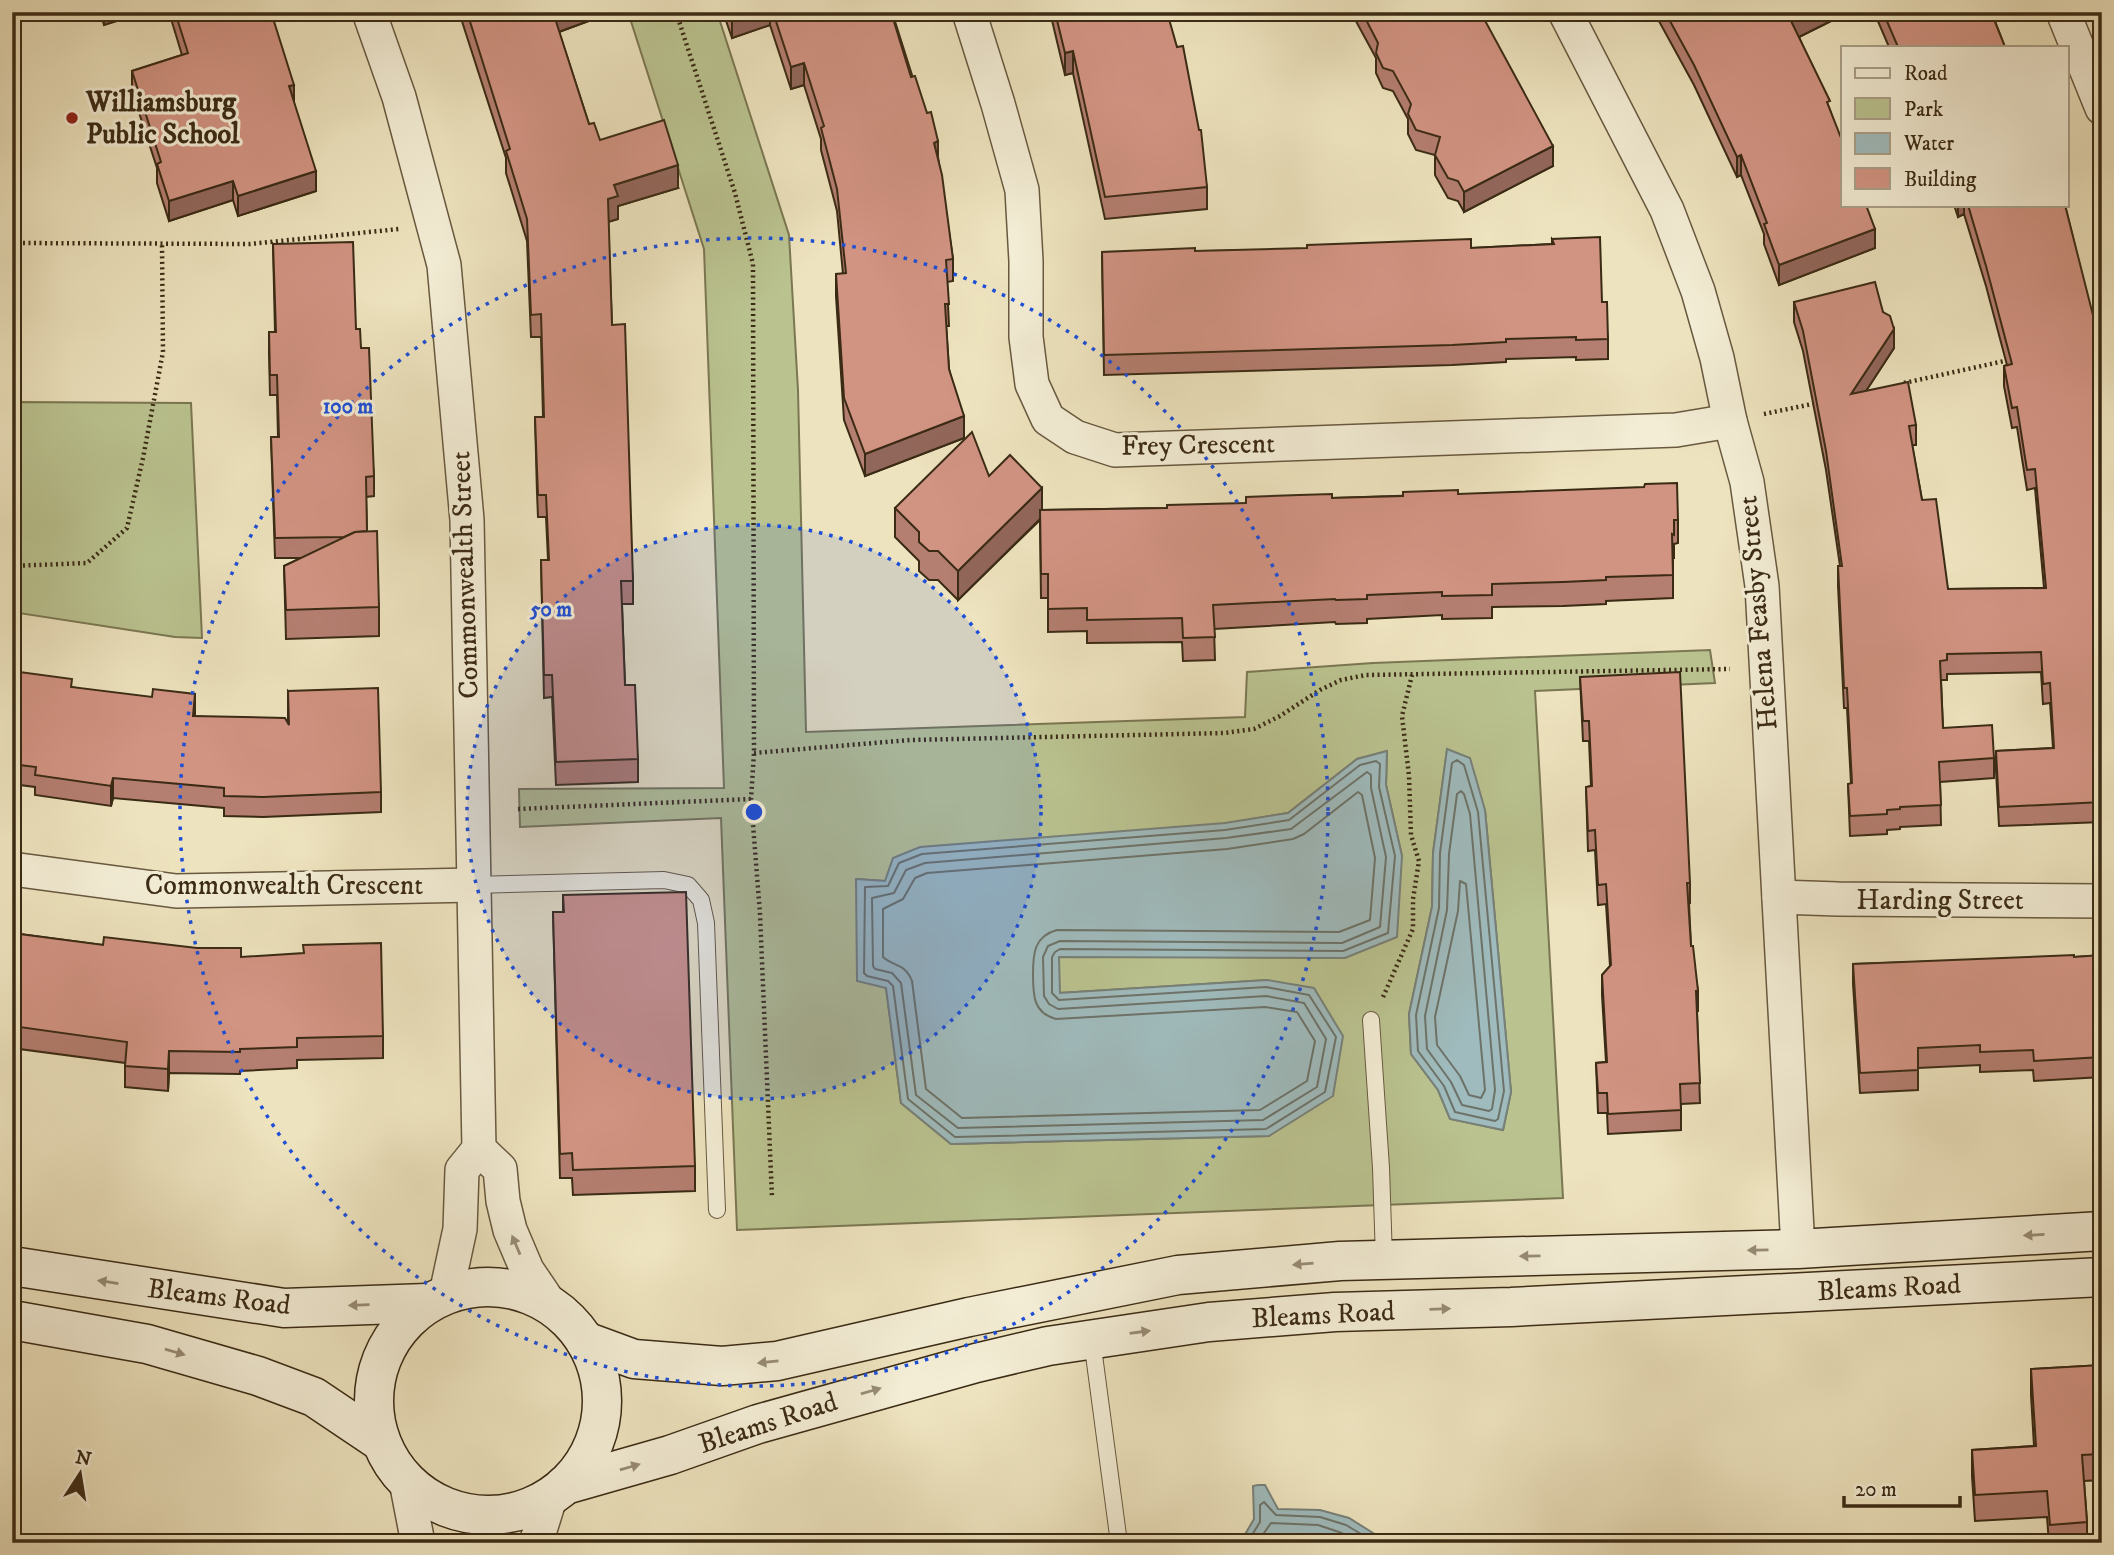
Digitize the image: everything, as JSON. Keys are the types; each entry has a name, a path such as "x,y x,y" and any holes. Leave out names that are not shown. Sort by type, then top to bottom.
{"main road":[{"name":"Bleams Road","path":"585,1342 634,1359 722,1366 777,1362 970,1317 1178,1275 1339,1261 1798,1249 2102,1231"},
{"name":"Bleams Road","path":"12,1266 284,1308 436,1298"},
{"name":"Bleams Road","path":"557,1491 758,1424 876,1390 1048,1346 1209,1322 1335,1312 1511,1307 2102,1277"},
{"path":"481,1286 517,1290 550,1304 575,1326 593,1353 602,1384 602,1418 593,1449 575,1476 557,1491 521,1511 491,1516 460,1512 431,1500 406,1481 391,1463 381,1441 373,1411 374,1380 385,1350 402,1324 436,1298 481,1286"},
{"name":"Bleams Road","path":"12,1320 147,1343 258,1376 314,1397 381,1441"}],"street":[{"name":"Commonwealth Street","path":"369,12 399,97 444,265 467,520 479,1149"},
{"name":"Frey Crescent","path":"969,12 999,104 1021,190 1026,261 1026,337 1032,384 1048,419 1075,437 1115,450 1676,430 1730,421"},
{"name":"Helena Feasby Street","path":"1564,12 1667,209 1698,291 1746,482 1762,586 1798,1249"},
{"path":"2063,12 2093,61 2102,108"},
{"name":"Commonwealth Crescent","path":"12,869 176,891 473,885"},
{"name":"Harding Street","path":"1779,897 1838,900 2102,901"},
{"path":"436,1298 460,1229 462,1170 479,1149 500,1169 503,1201 510,1230 527,1270 550,1304"},
{"path":"406,1481 418,1543"},
{"path":"536,1543 557,1491"}],"lane":[{"path":"473,885 664,880 688,885 701,900 706,923 717,1210"},
{"path":"1371,1020 1384,1259"},
{"path":"1092,1340 1119,1543"}],"path":[{"path":"676,12 735,193 753,264 754,753 751,799 760,914 772,1198"},
{"path":"12,243 250,244 433,226"},
{"path":"12,566 87,563 127,528 163,352 162,244"},
{"path":"1899,385 2021,358"},
{"path":"1730,421 1817,403"},
{"path":"754,753 910,740 1225,733 1254,729 1320,690 1341,680 1366,675 1766,669"},
{"path":"1371,1020 1413,929 1413,898 1419,861 1411,835 1409,776 1402,716 1412,674"},
{"path":"518,809 751,799"}],"green space":[{"path":"628,12 717,12 789,235 798,390 806,732 1245,717 1247,672 1373,663 1710,650 1715,683 1535,691 1563,1198 737,1230 721,818 520,827 519,789 724,788 704,249","holes":["1447,750 1485,810 1511,1092 1503,1130 1450,1119 1438,1090 1411,1054 1409,1014 1432,907 1433,853","1387,751 1386,785 1402,856 1345,958 1059,956 1059,993 1267,980 1269,1136 951,1144 901,1103 886,987 857,879 885,881 1288,813 1357,759"]},
{"path":"12,402 191,403 202,638 175,637 12,612"}],"water":[{"path":"1447,749 1470,758 1485,810 1511,1092 1503,1130 1450,1119 1438,1090 1411,1054 1409,1014 1432,907 1433,853"},
{"path":"1387,751 1386,785 1402,856 1397,937 1345,958 1059,957 1060,993 1267,980 1314,988 1343,1036 1333,1096 1269,1136 951,1144 901,1103 886,988 857,981 856,879 885,881 893,858 920,847 1225,823 1288,813 1357,759"},
{"path":"1265,1485 1278,1509 1320,1510 1349,1518 1389,1543 1240,1543 1254,1519 1253,1486"}],"building":[{"path":"175,12 271,12 294,85 289,86 316,171 238,196 233,181 169,201 157,164 161,162 132,71 188,53"},
{"path":"467,12 553,12 589,124 594,123 600,140 664,120 678,165 614,185 618,196 608,199 612,325 625,324 633,581 621,581 625,685 635,685 638,759 556,762 552,675 544,675 541,560 549,560 546,495 538,495 535,417 544,417 541,314 531,315 527,219 506,151 510,149"},
{"path":"773,12 891,12 911,77 915,76 927,113 931,112 938,141 934,143 942,175 953,259 946,260 949,304 945,304 949,369 964,416 865,454 844,398 836,274 846,273 837,189 821,128 824,126 804,63 791,67"},
{"path":"1055,12 1167,12 1177,47 1183,46 1201,130 1207,187 1105,197 1073,51 1065,53"},
{"path":"1362,12 1478,12 1553,146 1464,192 1458,181 1448,178 1435,155 1440,137 1416,130 1408,114 1411,104 1393,71 1383,68 1376,53 1378,43"},
{"path":"1665,12 1809,12 1791,21 1830,101 1827,102 1841,138 1841,206 1866,206 1875,229 1779,265 1764,224 1767,223 1741,155 1737,157 1694,65"},
{"path":"1883,12 1991,12 2005,46 1898,46"},
{"path":"1968,206 2065,206 2102,357 2102,802 1999,807 1996,751 2054,748 2050,683 2043,684 2041,652 1947,654 1947,660 1940,661 1943,728 1992,725 1994,758 1939,762 1941,805 1900,807 1887,810 1887,814 1850,816 1848,784 1852,783 1838,566 1842,566 1826,451 1803,331 1794,302 1875,282 1883,312 1890,316 1894,329 1851,394 1908,382 1916,425 1909,426 1922,500 1936,499 1948,589 2046,588 2035,469 2027,470 2017,407 2012,408 2004,366 2012,364"},
{"path":"1600,237 1602,302 1607,302 1608,339 1506,339 1506,342 1452,345 1104,355 1102,252 1195,248 1195,251 1307,248 1307,245 1471,239 1471,248 1554,244 1552,239"},
{"path":"353,242 356,329 360,329 361,348 369,348 374,476 366,477 367,531 344,537 275,538 271,437 279,437 277,375 270,375 269,332 276,332 273,244"},
{"path":"972,432 989,476 1010,455 1042,488 958,571 938,551 929,551 919,542 919,532 895,508"},
{"path":"1677,483 1678,520 1674,520 1674,535 1672,534 1673,575 1492,584 1492,595 1442,596 1442,592 1367,595 1367,599 1213,605 1215,637 1183,638 1182,618 1087,620 1087,608 1048,609 1048,574 1041,574 1040,510 1167,508 1167,505 1246,503 1246,497 1332,494 1332,498 1403,496 1403,492 1458,490 1458,494 1644,487 1645,484"},
{"path":"377,531 379,607 286,610 284,566 355,532"},
{"path":"12,671 72,679 71,687 152,697 153,689 195,694 193,716 285,718 289,725 288,691 378,688 381,792 224,796 224,788 113,778 111,786 35,775 36,767 12,764"},
{"path":"1680,672 1690,883 1687,883 1691,946 1698,991 1700,1083 1680,1084 1681,1110 1608,1114 1607,1093 1598,1093 1596,1063 1607,1062 1602,975 1611,965 1606,884 1598,885 1595,830 1588,831 1586,787 1592,786 1589,721 1583,721 1580,677"},
{"path":"686,892 695,1166 573,1170 572,1153 560,1154 553,912 564,912 563,895"},
{"path":"12,933 103,945 104,937 197,948 241,948 241,957 304,953 303,945 381,943 383,1036 297,1038 297,1047 240,1049 240,1052 169,1051 168,1069 125,1066 127,1042 12,1026"},
{"path":"2102,955 2102,1057 2034,1061 2033,1050 1980,1052 1980,1045 1918,1048 1918,1070 1860,1073 1853,964"},
{"path":"2102,1365 2102,1431 2099,1431 2101,1454 2082,1455 2087,1522 2050,1525 2047,1491 1975,1495 1972,1450 2036,1446 2031,1369"}],"place":[{"name":"Williamsburg Public School","path":"72,118"}]}
